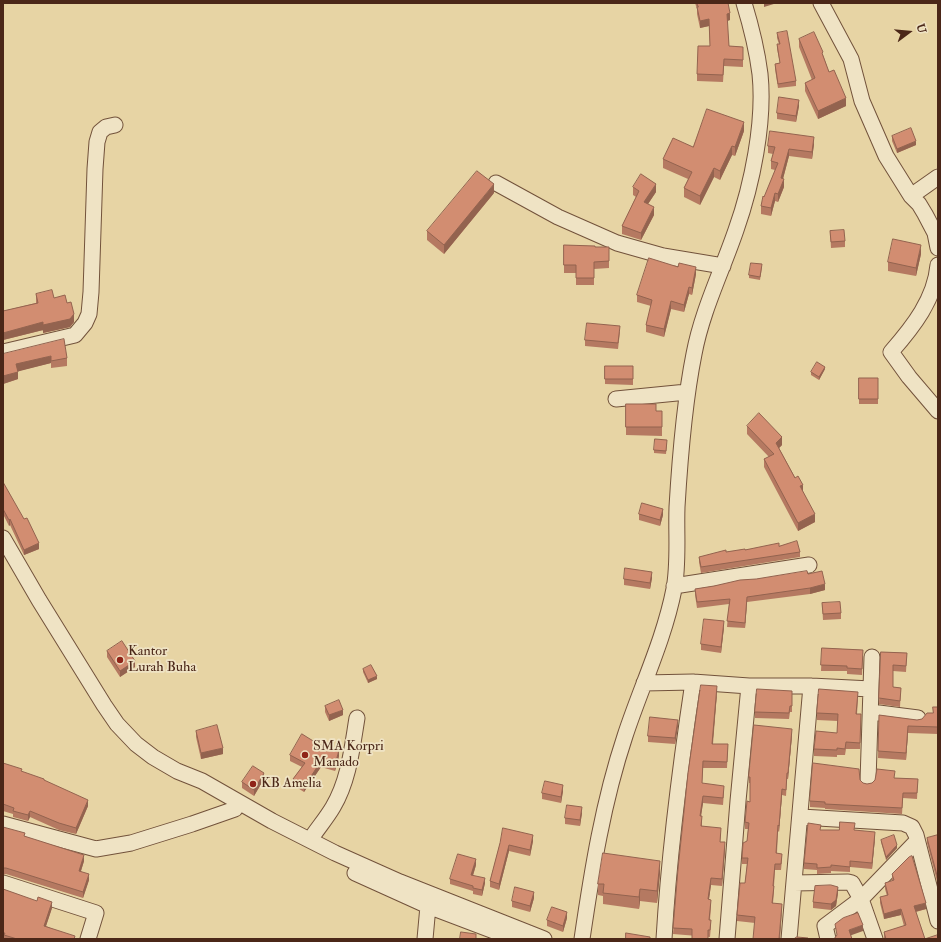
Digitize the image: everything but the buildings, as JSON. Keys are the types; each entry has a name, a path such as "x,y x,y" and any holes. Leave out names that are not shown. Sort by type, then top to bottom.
{"street":[{"path":"582,939 593,864 614,774 624,736 663,630 674,586 677,507 687,392 700,328 737,228 746,200 756,154 761,111 760,74 744,3"},
{"path":"821,3 851,59 862,101 886,156 910,196 919,204 935,233 938,248"},
{"path":"3,352 75,334 85,323 89,314 91,292 97,142 100,132 106,127 115,125"},
{"path":"910,196 938,177"},
{"path":"496,183 558,217 617,243 663,256 723,266"},
{"path":"938,265 936,281 922,312 912,328 891,352 909,377 938,411"},
{"path":"616,399 687,392"},
{"path":"3,538 83,673 117,724 136,744 153,757 177,771 202,781 272,821 335,853 400,882 544,939"},
{"path":"674,586 809,565"},
{"path":"868,781 872,657"},
{"path":"644,683 693,682 749,686 811,686 871,689"},
{"path":"664,939 666,897 676,798 693,682"},
{"path":"727,939 749,686"},
{"path":"789,939 811,686"},
{"path":"871,712 918,718"},
{"path":"310,840 333,808 342,789 348,768 357,718"},
{"path":"177,771 190,784 325,859 494,935 515,939"},
{"path":"3,824 96,849 131,843 235,809"},
{"path":"800,817 908,824 915,830 938,921"},
{"path":"828,939 824,926 862,899 917,841"},
{"path":"794,883 848,882 854,885 862,899 876,939"},
{"path":"3,883 96,913 88,939"},
{"path":"425,939 428,906"}],"place":[{"name":"Kantor Lurah Buha","path":"120,660"},
{"name":"SMA Korpri Manado","path":"305,755"},
{"name":"KB Amelia","path":"253,784"}]}
